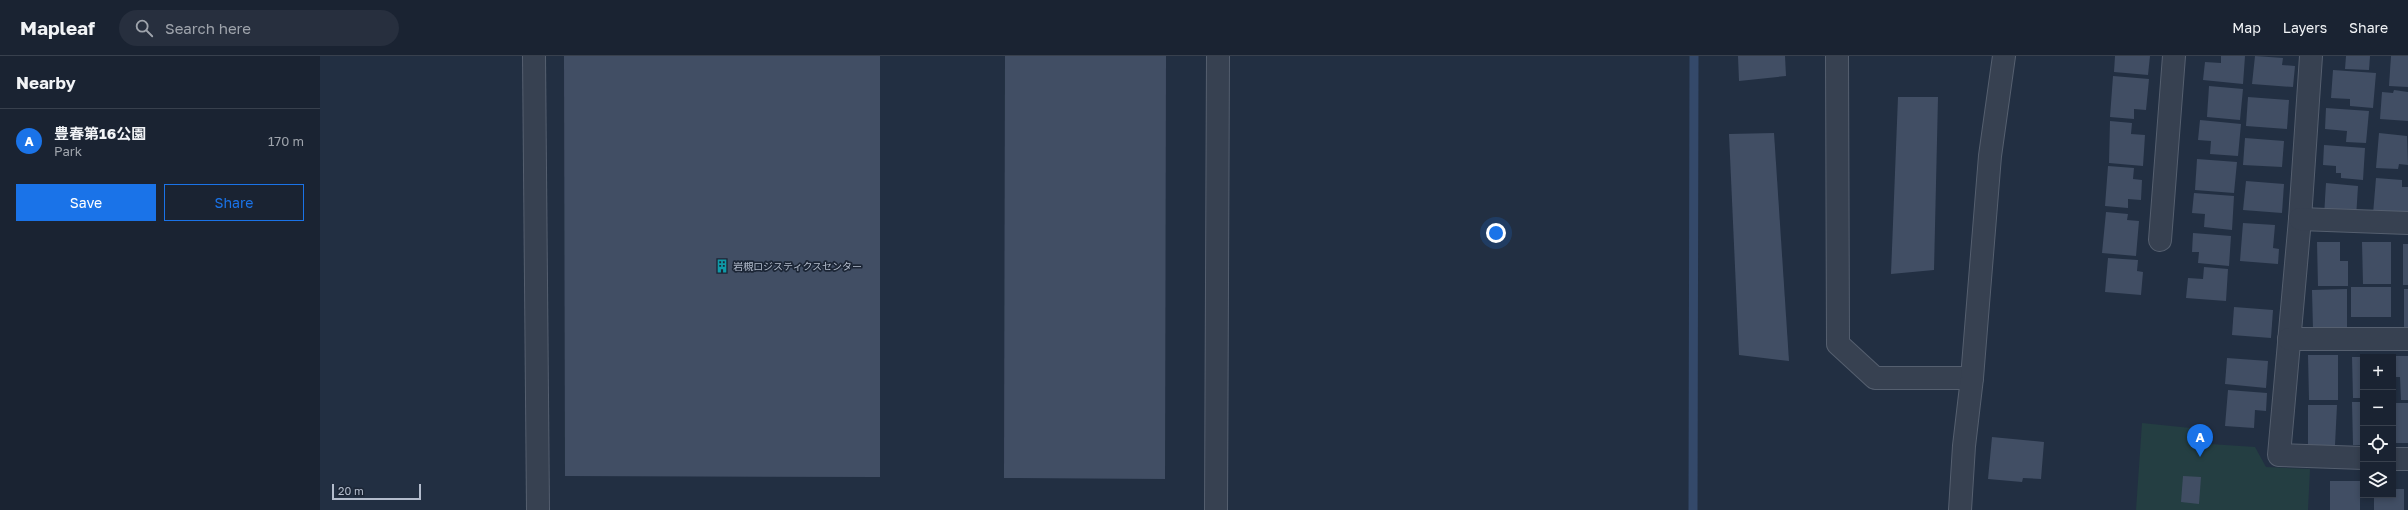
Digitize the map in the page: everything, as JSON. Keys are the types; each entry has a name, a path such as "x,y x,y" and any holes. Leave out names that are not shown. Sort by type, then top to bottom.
{"street":[{"path":"534,56 538,510"},
{"path":"1216,510 1218,56"},
{"path":"1837,56 1838,344 1875,378 1972,378"},
{"path":"1960,510 1964,446 1972,378 1990,156 2004,56"},
{"path":"2160,240 2174,56"},
{"path":"2311,56 2300,219 2279,455 2360,458"},
{"path":"2300,219 2408,223"},
{"path":"2289,339 2408,339"},
{"path":"2396,459 2408,459"}],"green space":[{"path":"2142,423 2210,430 2210,444 2255,447 2266,467 2310,469 2308,510 2136,510"}],"building":[{"name":"岩槻ロジスティクスセンター","path":"564,56 880,56 880,477 565,476"},
{"path":"1005,56 1166,56 1165,479 1004,478"},
{"path":"1738,56 1785,56 1786,76 1739,81"},
{"path":"2115,56 2150,56 2148,75 2114,72"},
{"path":"2221,56 2245,56 2243,84 2203,80 2205,62 2221,63"},
{"path":"2255,56 2283,58 2282,65 2295,66 2293,87 2252,84"},
{"path":"2346,56 2370,56 2369,70 2345,69"},
{"path":"2391,56 2408,56 2408,87 2389,86"},
{"path":"2333,70 2376,73 2373,108 2350,106 2350,99 2331,98"},
{"path":"2113,76 2149,79 2146,110 2134,109 2134,119 2110,117"},
{"path":"2209,86 2243,89 2240,120 2207,117"},
{"path":"2394,90 2408,92 2408,121 2380,119 2382,92 2393,93"},
{"path":"1898,97 1938,97 1934,270 1891,274"},
{"path":"2248,97 2289,100 2287,129 2246,126"},
{"path":"2326,108 2369,111 2366,143 2346,142 2347,131 2325,129"},
{"path":"2200,120 2241,124 2238,156 2210,154 2211,141 2198,140"},
{"path":"2110,121 2132,123 2131,134 2145,135 2143,166 2109,163"},
{"path":"1774,133 1789,361 1739,355 1729,134"},
{"path":"2379,133 2407,136 2408,165 2399,164 2398,169 2376,168"},
{"path":"2245,138 2284,141 2282,167 2243,165"},
{"path":"2324,145 2365,148 2363,180 2341,178 2341,173 2336,173 2336,166 2323,165"},
{"path":"2197,159 2237,162 2234,193 2195,190"},
{"path":"2108,166 2134,168 2133,179 2142,180 2141,200 2128,199 2128,208 2105,206"},
{"path":"2376,178 2402,180 2402,187 2408,187 2408,211 2400,211 2400,216 2373,214"},
{"path":"2246,181 2284,184 2282,213 2243,210"},
{"path":"2326,183 2358,186 2356,218 2324,216"},
{"path":"2194,193 2234,196 2232,230 2204,227 2205,214 2192,213"},
{"path":"2106,212 2128,214 2127,220 2139,221 2136,256 2102,253"},
{"path":"2243,223 2275,225 2273,248 2279,249 2278,264 2240,261"},
{"path":"2193,233 2231,236 2229,266 2198,263 2199,252 2192,252"},
{"path":"2317,242 2340,242 2340,261 2348,261 2348,286 2318,286"},
{"path":"2362,242 2391,242 2391,284 2363,284"},
{"path":"2403,244 2408,244 2408,285 2403,285"},
{"path":"2108,258 2138,260 2137,271 2143,272 2141,295 2105,292"},
{"path":"2204,267 2228,269 2226,301 2186,298 2188,278 2203,279"},
{"path":"2351,287 2391,287 2391,317 2351,317"},
{"path":"2347,289 2347,330 2313,330 2312,290"},
{"path":"2404,289 2408,289 2408,327 2404,327"},
{"path":"2234,307 2273,310 2271,338 2232,335"},
{"path":"2308,355 2338,355 2338,400 2309,400"},
{"path":"2396,356 2408,356 2408,400 2401,400 2400,377 2396,377"},
{"path":"2352,357 2360,357 2360,398 2353,398"},
{"path":"2227,358 2268,361 2266,388 2225,384"},
{"path":"2228,390 2267,393 2266,411 2255,410 2254,428 2225,426"},
{"path":"2352,402 2360,402 2360,445 2353,445"},
{"path":"2396,403 2408,403 2408,443 2396,443"},
{"path":"2308,405 2337,405 2335,445 2308,445"},
{"path":"1992,437 2044,442 2041,479 2023,478 2022,482 1988,479"},
{"path":"2183,476 2201,477 2199,504 2181,502"},
{"path":"2330,481 2360,481 2360,510 2330,510"},
{"path":"2396,489 2404,489 2404,510 2374,510 2374,498 2396,498"}],"waterway":[{"path":"1693,510 1694,56"}],"place":[{"name":"岩槻ロジスティクスセンター","path":"722,266"},
{"name":"豊春第16公園","path":"2200,457"}]}
